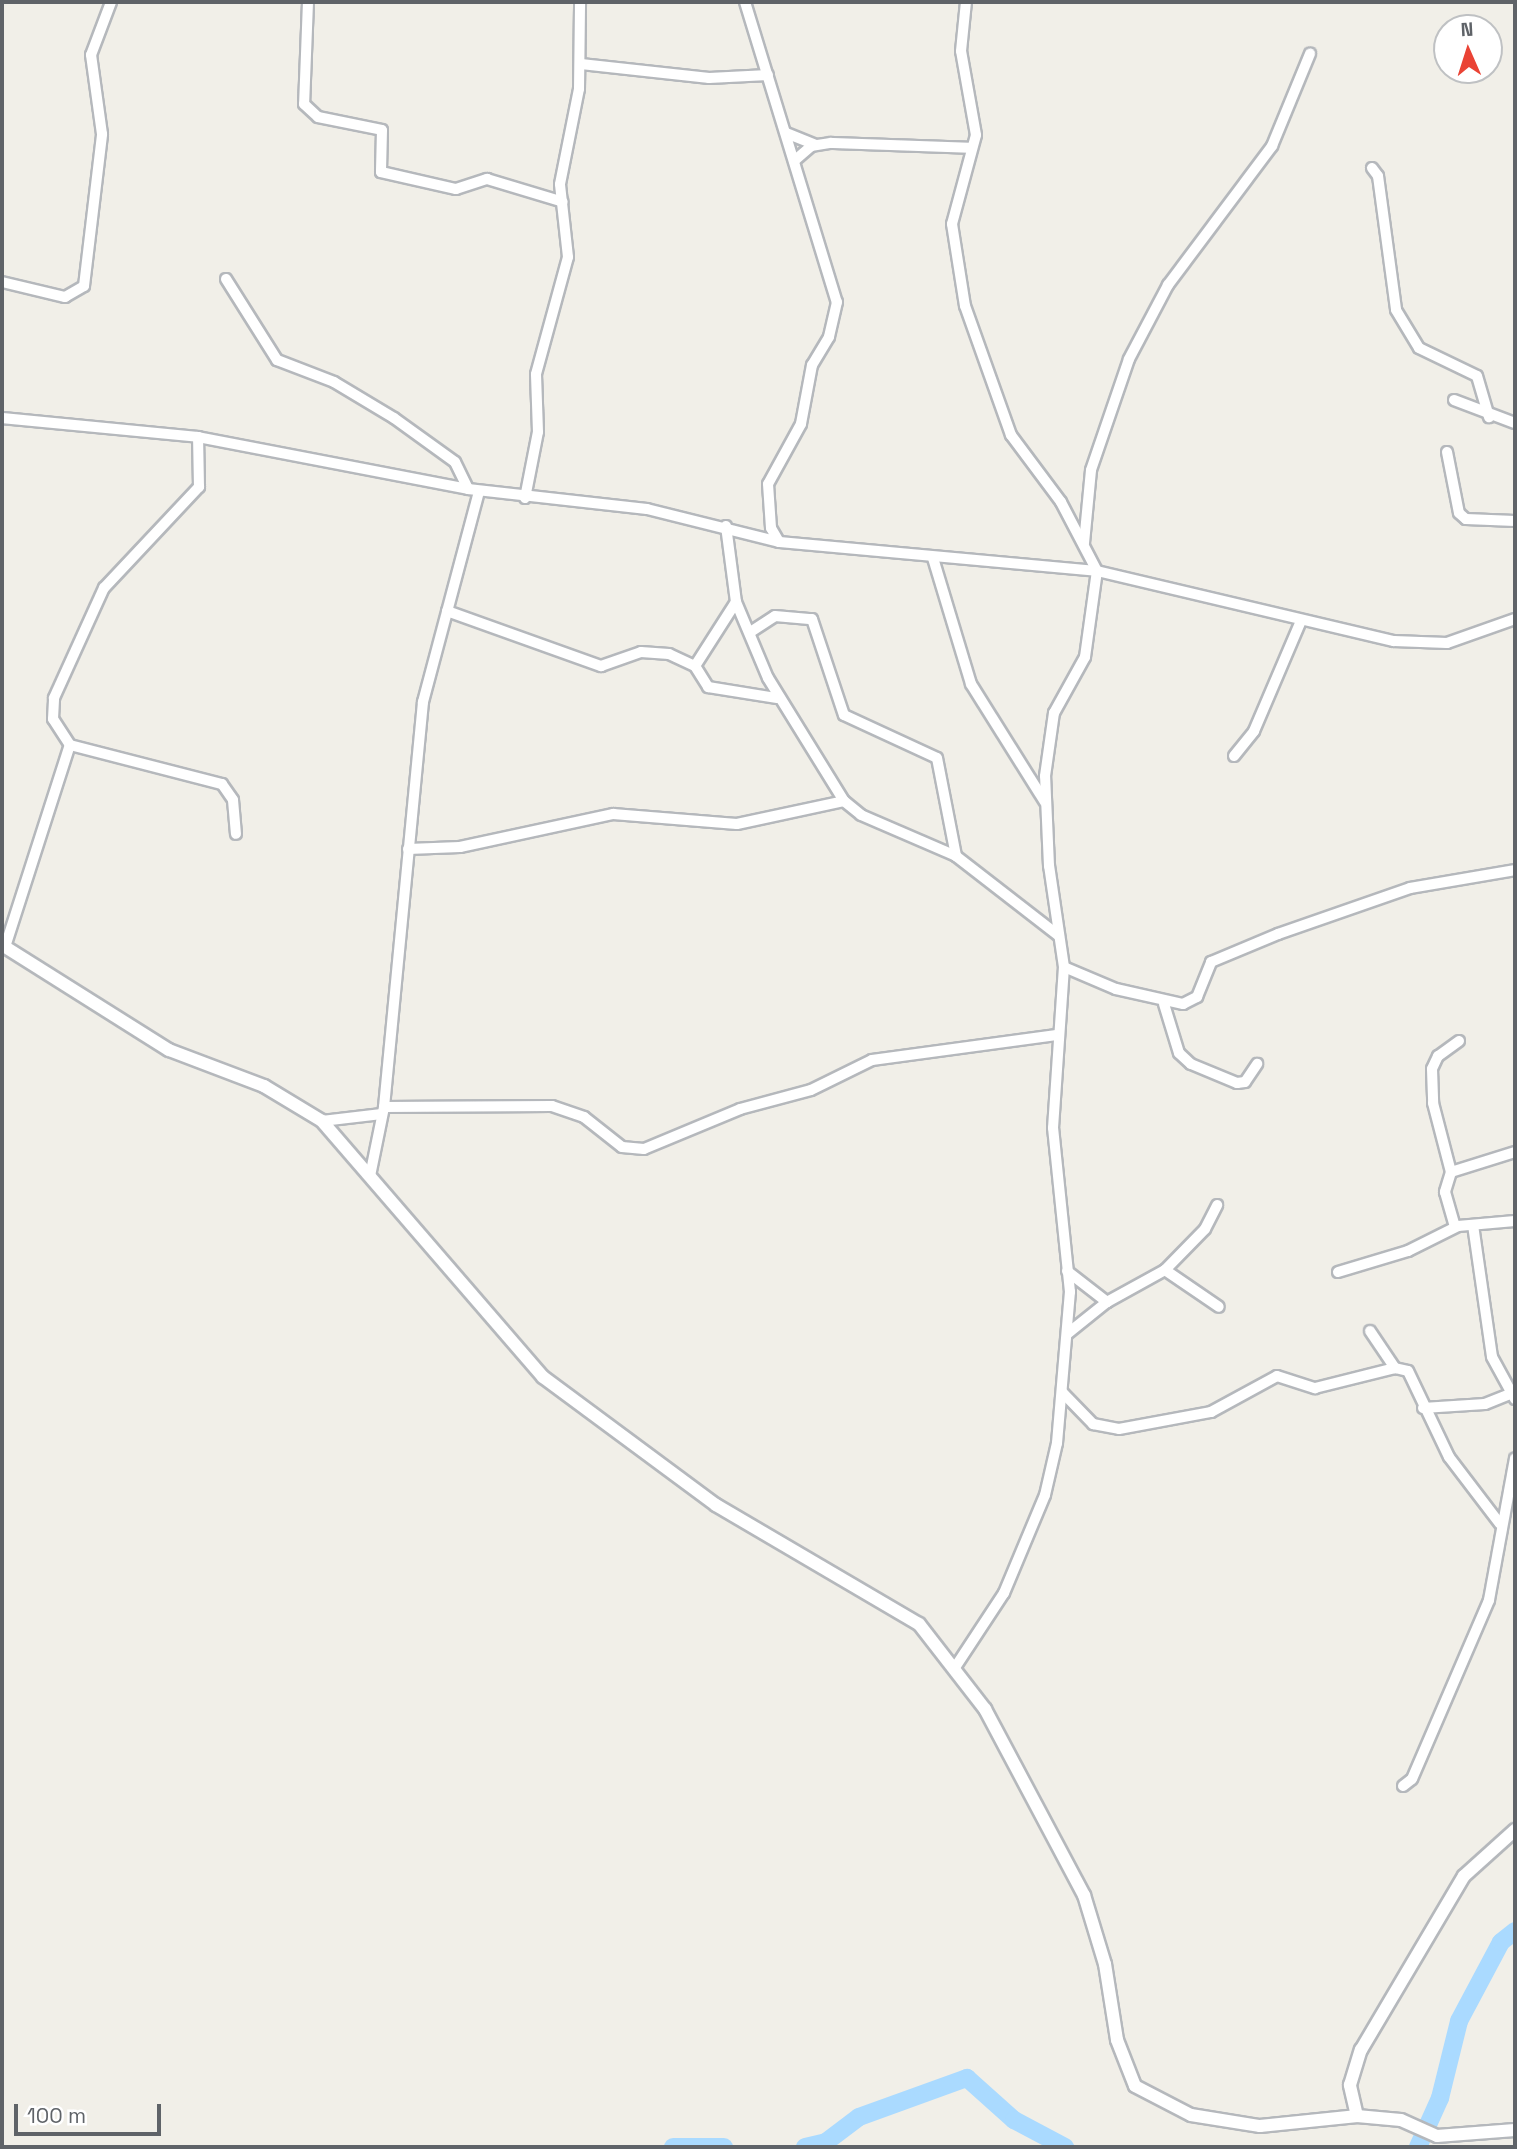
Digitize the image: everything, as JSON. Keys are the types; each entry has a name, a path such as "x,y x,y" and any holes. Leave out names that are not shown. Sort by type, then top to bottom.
{"street":[{"path":"2,282 65,297 84,286 102,134 91,55 111,2"},
{"path":"308,2 304,104 318,117 382,130 381,172 456,189 487,179 563,202"},
{"path":"525,498 537,432 536,374 568,257 561,169 581,64 580,2"},
{"path":"745,2 837,308 829,337 814,355 801,424 768,484 771,528 779,542"},
{"path":"954,1669 1003,1593 1045,1495 1062,1392 1067,1334 1067,1271 1054,1128 1064,967 1046,803 1054,713 1085,657 1097,571 1084,545 1011,435 965,306 952,224 971,148 976,112 961,51 966,2"},
{"path":"1084,545 1091,470 1129,359 1168,285 1272,146 1310,54"},
{"path":"581,64 709,78 768,75"},
{"path":"786,133 817,145 874,141 957,152 971,148"},
{"path":"794,161 817,145"},
{"path":"957,152 968,162"},
{"path":"1372,168 1378,176 1396,310 1419,348 1478,376 1489,417"},
{"path":"226,279 276,360 334,382 394,418 455,462 473,490 447,611 423,702 383,1110 370,1176"},
{"path":"1454,400 1489,417 1515,423"},
{"path":"2,418 198,437 473,490 525,498 648,509 726,526 779,542 1097,571 1300,621 1429,644 1469,639 1515,619"},
{"path":"198,437 199,487 104,588 54,698 53,719 70,745 222,784 233,800 236,834"},
{"path":"1447,452 1458,513 1466,519 1515,521"},
{"path":"726,526 733,551 736,602 752,631 777,698 844,801 861,815 956,856 1059,936"},
{"path":"733,551 748,533"},
{"path":"933,558 971,684 1046,803"},
{"path":"695,666 736,602"},
{"path":"447,611 601,666 657,652 695,666 708,687 777,698"},
{"path":"752,631 775,616 812,619 844,715 937,758 956,856"},
{"path":"1234,755 1254,731 1300,621"},
{"path":"70,745 4,946 169,1050 264,1086 322,1121 543,1377 716,1505 919,1624 985,1709 1084,1895 1105,1964 1117,2040 1135,2086 1191,2115 1260,2126 1357,2116 1401,2120 1437,2136 1515,2130"},
{"path":"408,849 460,847 613,814 737,824 844,801"},
{"path":"1064,967 1164,1004 1191,1002 1211,962 1278,934 1410,888 1515,870"},
{"path":"1164,1004 1179,1053 1191,1064 1237,1083 1245,1082 1257,1064"},
{"path":"322,1121 383,1110 561,1107 622,1147 644,1149 740,1109 811,1090 872,1059 1058,1035"},
{"path":"1455,1227 1445,1192 1451,1172 1433,1103 1432,1069 1438,1056 1460,1041"},
{"path":"1451,1172 1515,1152"},
{"path":"1067,1334 1107,1302 1165,1270 1205,1229 1217,1206"},
{"path":"1339,1272 1408,1251 1455,1227 1515,1221"},
{"path":"1423,1408 1485,1404 1515,1394 1492,1357 1473,1225"},
{"path":"1165,1270 1219,1307"},
{"path":"1067,1271 1107,1302"},
{"path":"1370,1331 1395,1368 1414,1377 1423,1408 1456,1468 1500,1524"},
{"path":"1062,1392 1093,1424 1119,1429 1211,1412 1277,1376 1315,1388 1395,1368"},
{"path":"1403,1786 1412,1779 1489,1600 1500,1524 1515,1458"},
{"path":"1357,2116 1350,2085 1361,2050 1464,1876 1515,1830"}],"waterway":[{"path":"1418,2147 1440,2098 1459,2021 1501,1942 1515,1931"},
{"path":"805,2147 826,2142 859,2117 967,2078 1014,2120 1065,2147"},
{"path":"673,2147 724,2147"}]}
